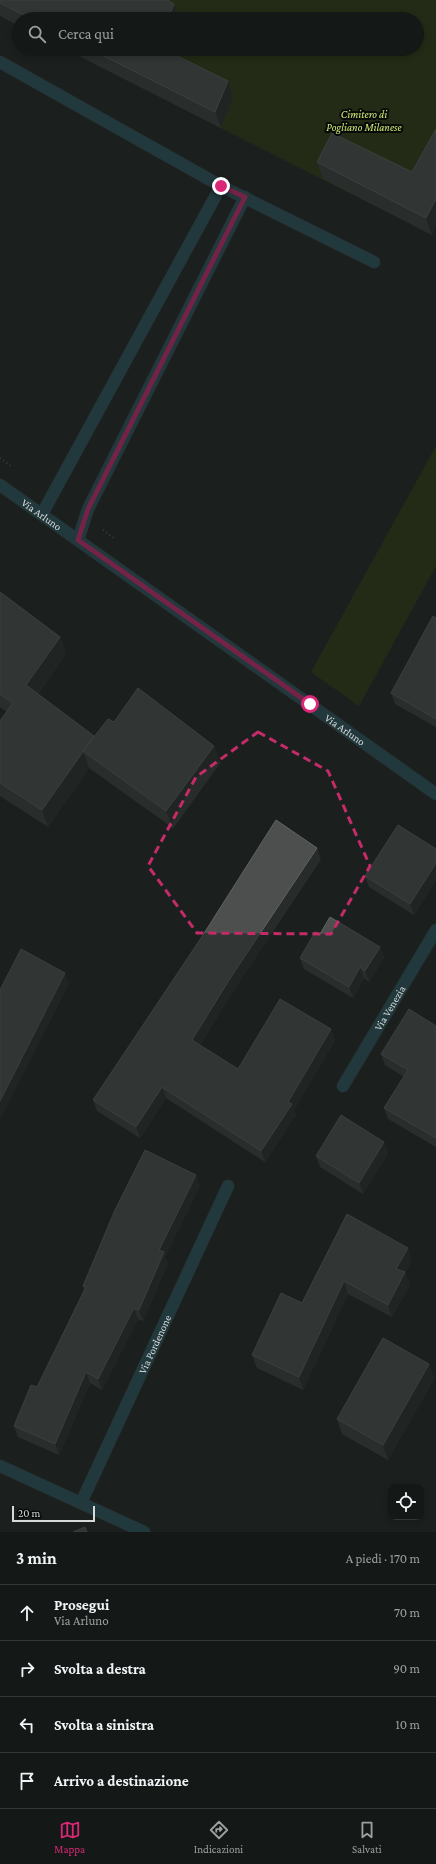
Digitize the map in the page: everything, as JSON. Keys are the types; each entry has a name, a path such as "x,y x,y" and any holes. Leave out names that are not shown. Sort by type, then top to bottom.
{"street":[{"path":"0,62 221,186 374,262"},
{"path":"42,514 221,186"},
{"path":"78,540 88,509 245,197"},
{"name":"Via Arluno","path":"0,485 436,794"},
{"name":"Via Venezia","path":"343,1086 436,930"},
{"name":"Via Pordenone","path":"81,1503 228,1186"},
{"path":"0,1466 144,1532"}],"highlighted area":[{"path":"258,732 328,771 370,866 331,934 197,933 148,866 196,777"}],"green space":[{"name":"Cimitero di Pogliano Milanese","path":"0,0 436,0 436,228 432,235 79,56 424,56 424,12 12,12"},
{"path":"436,446 436,566 359,706 311,672"}],"building":[{"path":"0,0 168,0 174,4 171,12 17,12 0,3"},
{"path":"104,56 177,56 228,81 215,112"},
{"path":"436,129 436,199 426,218 317,162 332,133 412,172"},
{"path":"0,592 60,637 26,685 94,736 42,810 0,783 0,721 13,703 0,694"},
{"path":"433,616 436,618 436,719 391,693"},
{"path":"138,688 214,746 166,811 83,751 108,719 114,722"},
{"path":"276,820 317,848 231,977 192,1040 238,1069 280,999 331,1029 288,1102 292,1104 261,1151 162,1087 136,1127 93,1100 203,935"},
{"path":"398,825 436,849 436,863 410,904 365,876"},
{"path":"330,917 380,947 365,971 360,967 349,987 300,958 315,932 320,934"},
{"path":"21,949 65,973 0,1101 0,990"},
{"path":"409,1009 436,1026 436,1138 384,1108 408,1070 381,1054"},
{"path":"341,1115 384,1142 359,1183 316,1156"},
{"path":"145,1150 196,1175 159,1250 164,1252 139,1310 134,1308 98,1379 86,1372 55,1444 14,1426 31,1385 37,1387 86,1287 83,1286 115,1210"},
{"path":"347,1214 408,1248 396,1269 405,1272 388,1305 344,1281 299,1377 252,1355 281,1293 302,1303"},
{"path":"383,1338 429,1364 383,1445 337,1419"},
{"path":"85,1527 87,1532 73,1532"}],"route":[{"path":"221,186 245,197 88,509 78,540 310,704"}]}
